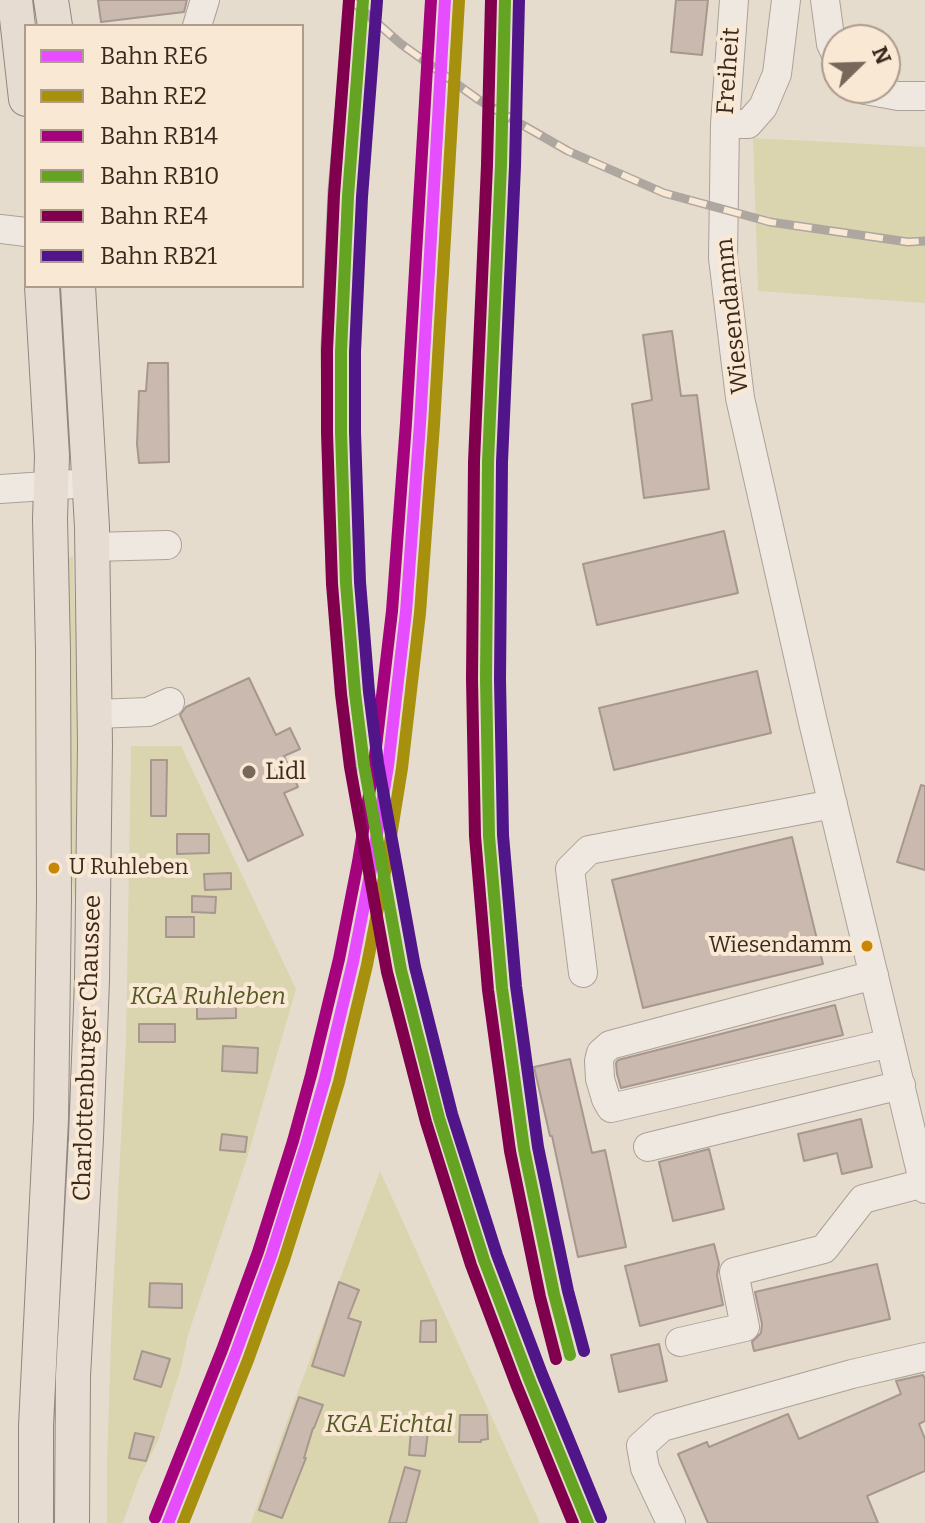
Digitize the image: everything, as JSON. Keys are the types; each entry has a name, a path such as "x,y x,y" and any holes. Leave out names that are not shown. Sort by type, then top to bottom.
{"main road":[{"path":"15,0 24,81"},
{"path":"51,0 55,24"},
{"name":"Charlottenburger Chaussee","path":"36,1523 36,1426 51,1119 53,979 52,456 42,288"},
{"name":"Charlottenburger Chaussee","path":"72,1523 73,1376 92,980 95,714 90,483 78,288"}],"street":[{"path":"198,24 205,0"},
{"name":"Freiheit","path":"725,133 734,0"},
{"path":"725,133 748,124 763,107 777,74 786,0"},
{"path":"827,1 829,24"},
{"path":"901,96 925,96"},
{"name":"Wiesendamm","path":"725,133 723,258 740,398 809,707 924,1186"},
{"path":"0,229 24,232"},
{"path":"0,489 90,483"},
{"path":"92,547 167,545"},
{"path":"95,714 148,712 170,702"},
{"path":"583,973 570,869 589,850 833,804"},
{"path":"874,975 610,1045 601,1053 600,1079 611,1108 890,1043"},
{"path":"53,979 92,980"},
{"path":"648,1147 901,1085"},
{"path":"680,1342 745,1327 734,1272 824,1249 863,1199 924,1186"},
{"path":"671,1523 645,1468 641,1446 662,1427 925,1357"}],"green space":[{"path":"753,138 925,147 925,303 758,291"},
{"path":"66,557 73,557 75,616 84,669 76,908 70,865"},
{"name":"KGA Ruhleben","path":"131,746 181,746 296,989 247,1158 188,1335 158,1441 139,1478 123,1523 107,1523 112,1311 126,1041"},
{"name":"KGA Eichtal","path":"380,1171 540,1523 251,1523"}],"building":[{"path":"98,0 187,0 184,12 101,22"},
{"path":"676,0 708,0 702,55 671,52"},
{"path":"672,331 681,396 697,395 709,489 644,498 632,404 652,400 643,335"},
{"path":"148,363 168,363 169,462 139,463 139,391 146,391"},
{"path":"724,531 738,593 597,625 583,564"},
{"path":"757,671 771,733 614,770 599,708"},
{"name":"Lidl","path":"249,678 276,735 290,728 300,749 284,756 298,787 284,793 303,835 248,861 180,715 186,707"},
{"path":"151,760 167,760 166,816 151,816"},
{"path":"921,785 925,786 925,870 897,862"},
{"path":"177,834 209,834 209,853 177,854"},
{"path":"792,837 823,964 643,1008 612,880"},
{"path":"231,873 231,889 205,890 204,874"},
{"path":"192,896 216,897 215,913 192,912"},
{"path":"166,917 194,917 194,937 166,937"},
{"path":"236,1002 236,1018 197,1019 197,1003"},
{"path":"835,1005 843,1035 621,1088 617,1074 618,1060"},
{"path":"139,1024 175,1024 175,1042 139,1042"},
{"path":"223,1046 258,1048 257,1073 222,1071"},
{"path":"570,1059 592,1153 605,1150 626,1247 578,1257 534,1067"},
{"path":"861,1119 872,1167 842,1174 837,1153 804,1161 798,1134"},
{"path":"222,1134 247,1137 245,1152 220,1150"},
{"path":"709,1149 724,1209 673,1221 659,1162"},
{"path":"714,1244 723,1305 640,1326 625,1266"},
{"path":"877,1264 890,1319 754,1351 752,1342 761,1333 762,1324 755,1292"},
{"path":"339,1282 359,1290 348,1318 361,1322 344,1376 312,1366"},
{"path":"150,1283 182,1284 182,1308 149,1307"},
{"path":"436,1320 436,1342 420,1342 421,1321"},
{"path":"659,1344 667,1381 619,1392 611,1355"},
{"path":"142,1351 170,1359 161,1387 134,1379"},
{"path":"923,1375 925,1421 919,1424 925,1439 925,1471 867,1496 878,1523 708,1523 678,1454 707,1442 709,1447 788,1414 799,1439 901,1394 896,1381"},
{"path":"299,1397 323,1405 282,1518 259,1510"},
{"path":"460,1415 487,1415 488,1439 459,1442"},
{"path":"411,1430 428,1431 425,1456 409,1455"},
{"path":"135,1433 154,1437 146,1461 129,1458"},
{"path":"405,1467 420,1471 406,1523 389,1523"}],"railway":[{"path":"349,0 332,191 325,348 331,583 353,771"},
{"path":"351,0 401,44 479,100 568,151 664,193 770,222 908,242 925,241"},
{"path":"389,977 437,1159 471,1263 573,1523"}],"rail line":[{"name":"RE4","path":"349,0 334,195 327,432 332,584 350,767 387,972 426,1122 471,1265 573,1523"},
{"name":"RB10","path":"363,0 348,196 341,432 346,583 364,765 401,970 439,1118 484,1260 588,1523"},
{"name":"RB14","path":"155,1518 258,1252 293,1141 339,959 358,862 374,764 392,611 431,0"},
{"name":"RE6","path":"168,1523 235,1355 306,1145 353,962 372,864 388,766 406,612 445,0"},
{"name":"RE4","path":"491,0 474,462 472,679 475,836 488,990 510,1151 556,1359"},
{"name":"RB10","path":"505,0 488,462 486,679 489,836 502,988 524,1149 570,1355"},
{"name":"RB21","path":"519,0 502,462 500,679 503,835 516,986 538,1147 568,1291 584,1351"},
{"name":"RB21","path":"377,1 362,197 355,432 360,582 378,763 415,967 452,1114 497,1255 601,1518"},
{"name":"RE2","path":"183,1523 248,1360 319,1149 339,1082 367,965 386,867 402,768 420,613 459,1"}],"place":[{"name":"Lidl","path":"249,772"},
{"name":"U Ruhleben","path":"54,868"},
{"name":"Wiesendamm","path":"867,946"}]}
